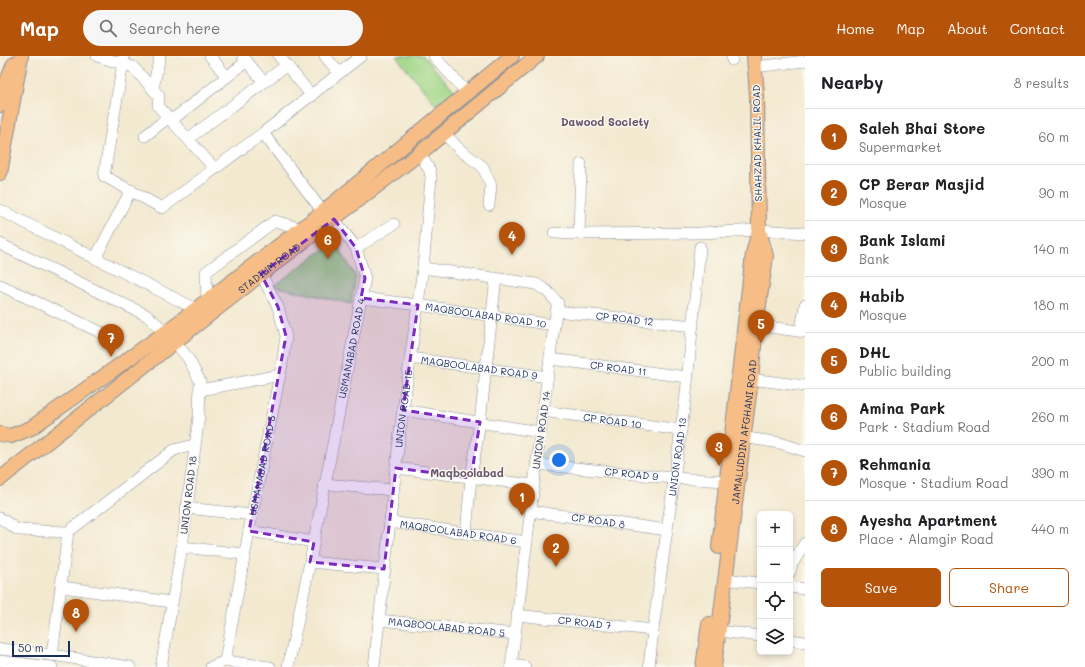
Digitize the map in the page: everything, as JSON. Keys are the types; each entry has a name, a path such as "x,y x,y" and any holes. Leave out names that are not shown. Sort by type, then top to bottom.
{"main road":[{"path":"0,105 3,91 19,56"},
{"path":"0,172 19,56"},
{"name":"STADIUM ROAD","path":"4,436 31,428 170,337 261,274 467,93 512,56"},
{"name":"STADIUM ROAD","path":"2,476 170,337 196,309 302,229 328,216 420,153 537,56"},
{"name":"SHAHZAD KHALIL ROAD","path":"754,61 757,95 759,230"},
{"name":"JAMALUDDIN AFGHANI ROAD","path":"703,667 724,579 750,325 766,256 759,230"},
{"name":"JAMALUDDIN AFGHANI ROAD","path":"714,667 713,630 727,481 751,379 750,325"}],"street":[{"path":"97,56 124,60 133,67 153,88 158,96 158,106 215,169"},
{"path":"153,88 160,56"},
{"path":"210,56 227,77"},
{"path":"279,56 312,96"},
{"path":"325,56 339,73"},
{"path":"124,60 104,176 162,208 263,134 361,56"},
{"path":"434,56 467,93"},
{"path":"145,136 227,77 244,59 264,82"},
{"path":"754,61 805,61"},
{"path":"188,139 287,65"},
{"path":"444,133 459,149 483,167 491,186 489,205"},
{"name":"USMANABAD ROAD 4","path":"263,134 328,216 356,248 365,278 314,542 288,667"},
{"name":"UNION ROAD 15","path":"374,667 393,490 423,268 431,178 430,171 420,153"},
{"path":"579,234 581,164"},
{"path":"95,259 131,190"},
{"path":"0,210 196,309"},
{"path":"207,301 206,272 275,221 302,229"},
{"path":"356,248 394,224"},
{"path":"554,233 698,233 759,230 805,233"},
{"name":"UNION ROAD 18","path":"0,244 146,315 170,337 188,358 200,380 199,416 182,547 171,602 161,667"},
{"name":"UNION ROAD 13","path":"649,667 673,478 681,430 700,246"},
{"path":"423,268 536,284 547,291 558,303 556,311"},
{"name":"USMANABAD ROAD 5","path":"225,661 286,336 278,307 261,274"},
{"path":"466,533 471,478 480,422 496,278"},
{"path":"0,285 110,337"},
{"path":"361,298 418,305"},
{"name":"MAQBOOLABAD ROAD 10","path":"418,305 554,325"},
{"path":"750,325 803,331 805,305"},
{"name":"CP ROAD 12","path":"556,311 692,326"},
{"name":"UNION ROAD 14","path":"511,666 556,311"},
{"name":"MAQBOOLABAD ROAD 9","path":"410,358 548,377"},
{"name":"CP ROAD 11","path":"550,358 687,378"},
{"path":"200,390 280,374"},
{"path":"751,379 805,386"},
{"path":"403,410 540,432"},
{"name":"CP ROAD 10","path":"543,411 681,430"},
{"path":"738,436 780,443 805,452"},
{"path":"0,518 18,530 68,532 174,450 194,446"},
{"name":"CP ROAD 9","path":"536,464 673,478 727,481"},
{"path":"396,468 533,486"},
{"path":"324,484 393,490"},
{"path":"186,508 252,515"},
{"name":"CP ROAD 8","path":"530,511 667,530"},
{"name":"MAQBOOLABAD ROAD 6","path":"390,522 527,542"},
{"path":"249,531 314,542"},
{"path":"52,655 68,532"},
{"path":"793,562 805,543"},
{"path":"182,547 244,554"},
{"path":"310,562 384,569"},
{"path":"724,579 757,583"},
{"path":"62,587 171,602"},
{"path":"793,587 805,589"},
{"name":"CP ROAD 7","path":"517,616 653,630"},
{"name":"MAQBOOLABAD ROAD 5","path":"379,620 515,634"},
{"path":"713,630 757,636"},
{"path":"793,640 805,642"},
{"path":"0,649 130,667"},
{"path":"0,660 52,667"},
{"path":"211,667 225,661 270,667"},
{"path":"511,666 526,667"}],"highlighted area":[{"path":"334,219 356,248 365,278 361,298 418,305 403,410 480,422 471,478 396,468 384,569 310,562 314,542 249,531 286,336 278,307 261,274"}],"green space":[{"path":"396,56 423,56 455,91 436,105"},
{"path":"335,241 356,277 351,304 274,286"}],"place":[{"name":"Habib","path":"512,255"},
{"name":"Amina Park","path":"328,259"},
{"name":"DHL","path":"761,343"},
{"name":"Rehmania","path":"111,357"},
{"name":"Bank Islami","path":"719,466"},
{"name":"Saleh Bhai Store","path":"522,516"},
{"name":"CP Berar Masjid","path":"556,567"},
{"name":"Ayesha Apartment","path":"76,632"}],"district":[{"name":"Dawood Society","path":"605,121"},
{"name":"Maqboolabad","path":"467,472"}]}
